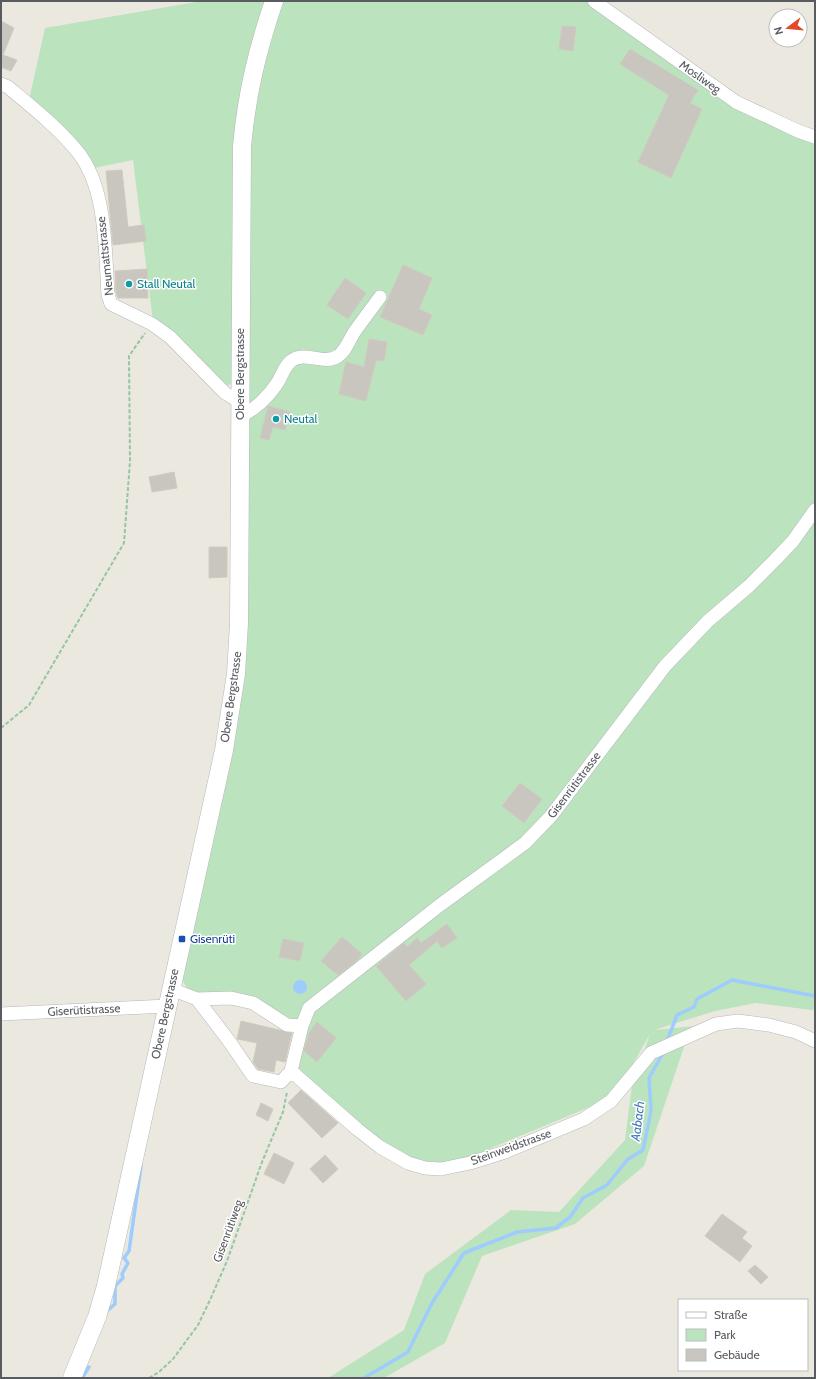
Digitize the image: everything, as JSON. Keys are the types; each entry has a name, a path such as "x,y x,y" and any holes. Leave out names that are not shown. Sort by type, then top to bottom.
{"main road":[{"name":"Obere Bergstrasse","path":"72,1378 97,1317 106,1286 224,750 236,674 239,623 242,146 245,112 253,72 274,1"}],"street":[{"name":"Mosliweg","path":"594,1 736,102 798,131 815,137"},
{"name":"Neumattstrasse","path":"1,84 8,87 47,120 78,152 92,177 102,216 108,295 111,304 152,324 170,337 240,409"},
{"path":"240,409 249,412 267,395 286,367 298,357 330,359 337,357 344,350 354,332 380,297"},
{"name":"Gisenrütistrasse","path":"302,1026 309,1008 440,905 525,843 546,822 665,666 708,621 749,586 775,560 793,541 815,510"},
{"path":"169,998 231,998 253,1003 287,1025 302,1026 291,1071 281,1082 253,1076 197,999"},
{"name":"Giserütistrasse","path":"1,1014 169,998"},
{"name":"Steinweidstrasse","path":"291,1071 380,1147 408,1163 424,1168 441,1169 470,1164 505,1152 584,1119 611,1101 651,1053 716,1024 738,1021 769,1024 796,1032 815,1041"}],"path":[{"path":"1,728 29,706 124,543 130,461 129,356 152,324"},
{"name":"Gisenrütiweg","path":"148,1378 159,1372 173,1359 198,1325 210,1300 227,1261 262,1162 283,1112 291,1071"}],"green space":[{"path":"202,1 267,1 249,54 231,384 225,386 153,321 133,160 94,168 29,100 45,28"},
{"path":"283,1 594,1 736,102 815,137 815,1009 812,1010 756,1003 715,1011 654,1030 716,1024 687,1038 644,1166 575,1224 482,1256 445,1343 384,1378 328,1378 404,1330 425,1274 511,1210 559,1212 625,1140 632,1085 650,1034 614,1097 441,1169 408,1163 291,1071 301,1025 231,998 197,999 187,989 181,977 239,623 252,107"}],"water":[{"path":"300,980 305,982 307,987 305,992 300,994 295,992 293,987 295,982"}],"building":[{"path":"1,21 14,28 3,55 17,60 11,71 1,67"},
{"path":"562,26 576,27 573,51 559,49"},
{"path":"630,49 698,90 690,103 702,109 671,178 638,162 669,95 620,64"},
{"path":"122,170 128,227 144,225 146,241 113,245 106,171"},
{"path":"403,265 432,278 419,309 432,315 423,335 380,317"},
{"name":"Stall Neutal","path":"147,269 148,298 118,298 116,293 115,271"},
{"path":"345,278 366,293 348,319 327,305"},
{"path":"369,339 387,342 384,361 376,360 366,401 339,394 346,362 364,367"},
{"name":"Neutal","path":"268,406 290,412 285,430 273,427 269,440 260,438"},
{"path":"174,472 177,488 152,492 149,477"},
{"path":"209,547 227,547 227,577 209,578"},
{"path":"520,783 542,799 524,823 502,806"},
{"path":"447,924 457,938 442,948 437,941 409,965 426,984 406,1001 376,966 404,943 407,947 417,938 421,943"},
{"path":"342,937 362,954 354,963 338,975 321,961"},
{"path":"283,939 304,943 300,961 279,957"},
{"path":"241,1021 292,1033 285,1062 276,1060 274,1072 258,1069 253,1062 257,1043 237,1039"},
{"path":"317,1022 336,1038 317,1062 304,1051 309,1033"},
{"path":"301,1090 338,1123 322,1138 288,1103"},
{"path":"261,1103 273,1109 268,1121 256,1115"},
{"path":"274,1153 294,1163 284,1184 264,1174"},
{"path":"325,1155 338,1169 323,1183 310,1169"},
{"path":"722,1214 747,1232 742,1238 752,1246 740,1262 705,1236"},
{"path":"755,1265 768,1277 761,1284 748,1271"}],"waterway":[{"name":"Aabach","path":"667,1041 677,1015 694,1007 697,999 732,980 815,996"},
{"name":"Aabach","path":"364,1378 408,1352 432,1303 464,1253 517,1232 556,1228 570,1217 583,1198 607,1185 627,1160 643,1150 651,1111 649,1078 663,1053"},
{"path":"107,1311 115,1304 115,1286 123,1278 122,1274 128,1263 124,1258 129,1251 141,1166"},
{"path":"82,1378 89,1367"}],"place":[{"name":"Stall Neutal","path":"129,284"},
{"name":"Neutal","path":"276,419"},
{"name":"Gisenrüti","path":"182,939"}]}
